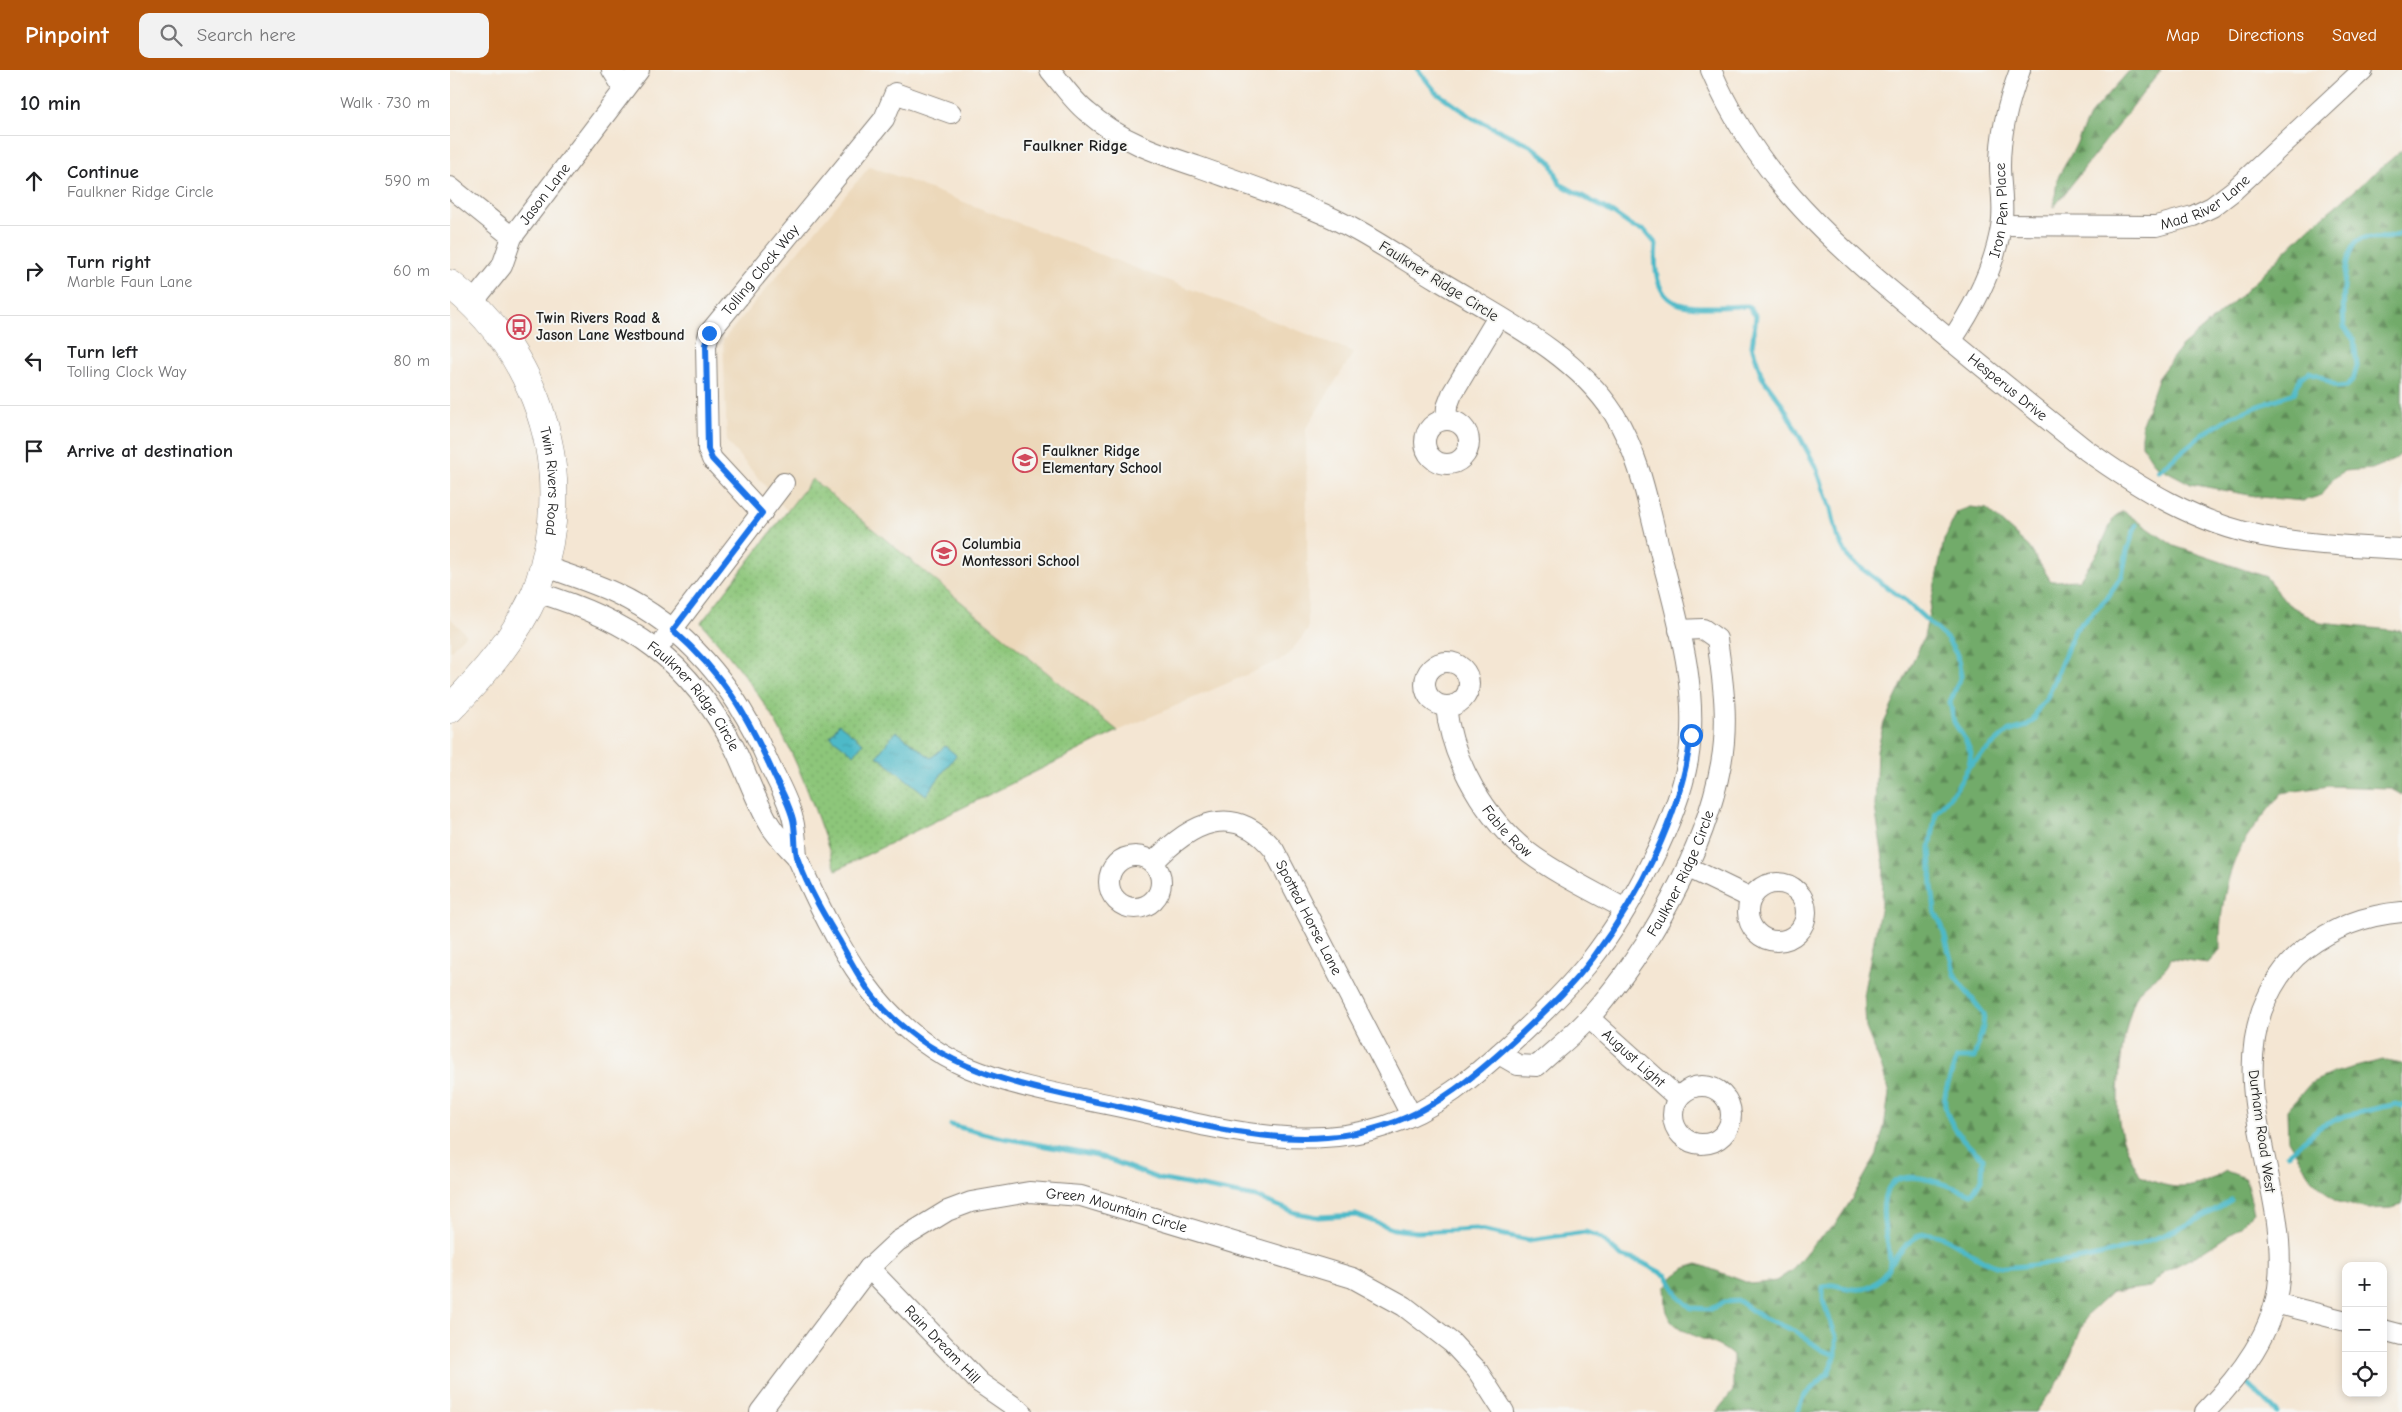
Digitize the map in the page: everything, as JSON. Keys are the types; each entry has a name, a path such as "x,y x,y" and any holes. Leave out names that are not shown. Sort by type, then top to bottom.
{"street":[{"path":"612,70 624,89"},
{"name":"Jason Lane","path":"473,302 502,266 512,236 639,70"},
{"name":"Faulkner Ridge Circle","path":"536,592 592,610 626,627 658,649 699,692 718,719 770,826 797,858 825,915 860,978 882,1007 927,1046 974,1070 1036,1088 1262,1136 1329,1137 1384,1126 1446,1098 1498,1054 1562,994 1593,958 1625,909 1673,816 1688,760 1692,708 1680,630 1643,483 1630,442 1597,390 1574,367 1498,317 1358,230 1335,219 1279,196 1130,142 1086,112 1050,70"},
{"name":"Hesperus Drive","path":"1711,70 1728,107 1781,186 1815,224 1854,261 1951,341 2086,450 2133,483 2179,508 2225,526 2261,536 2304,542 2402,549"},
{"name":"Iron Pen Place","path":"1951,341 1974,307 1995,251 2002,225 2001,140 2005,114 2020,70"},
{"name":"Mad River Lane","path":"2002,225 2135,227 2174,222 2193,216 2212,207 2233,191 2363,70"},
{"name":"Tolling Clock Way","path":"762,513 712,459 708,449 706,345 709,333 884,118 895,93 950,112"},
{"path":"450,187 512,236"},
{"name":"Twin Rivers Road","path":"450,284 473,302 492,322 520,363 533,390 543,418 549,446 553,504 544,566 536,592 502,651 484,674 450,709"},
{"path":"1446,420 1447,407 1452,394 1498,317"},
{"path":"658,649 784,484"},
{"name":"Faulkner Ridge Circle","path":"544,566 616,594 673,630 698,652 722,679 742,709 793,819 797,858"},
{"name":"Faulkner Ridge Circle","path":"1498,1054 1518,1065 1537,1066 1589,1018 1623,974 1656,926 1687,867 1703,830 1720,771 1725,704 1717,639 1703,629 1680,630"},
{"name":"Fable Row","path":"1446,706 1452,742 1483,802 1506,832 1529,852 1555,870 1625,909"},
{"name":"Spotted Horse Lane","path":"1153,863 1171,844 1204,823 1222,821 1238,823 1252,828 1263,836 1274,850 1411,1115"},
{"path":"1687,867 1751,898"},
{"name":"Durham Road West","path":"2206,1412 2231,1386 2248,1362 2275,1303 2279,1279 2277,1231 2252,1083 2252,1055 2256,1027 2267,998 2281,974 2296,956 2337,928 2379,914 2402,912"},
{"name":"August Light","path":"1589,1018 1678,1098"},
{"name":"Green Mountain Circle","path":"760,1412 870,1268 898,1241 921,1225 947,1211 971,1202 1029,1192 1081,1196 1353,1278 1378,1290 1430,1324 1452,1343 1477,1370 1504,1412"},
{"name":"Rain Dream Hill","path":"870,1268 980,1383 1022,1412"},
{"path":"2275,1303 2342,1320"},
{"path":"2387,1331 2402,1335"}],"shaded area":[{"name":"Faulkner Ridge Elementary School","path":"870,166 1354,352 1306,428 1308,630 1285,658 1118,731 812,479 787,511 727,442 723,340"},
{"path":"450,618 466,634 450,651"}],"green space":[{"path":"2130,70 2161,70 2054,207 2057,179 2074,149 2089,116"},
{"path":"2402,150 2402,453 2394,460 2372,469 2344,471 2333,479 2322,495 2303,501 2260,497 2191,484 2155,465 2142,445 2142,424 2159,376 2180,348 2240,296 2308,229"},
{"path":"812,479 1118,731 836,870 806,786 776,723 746,678 701,623"},
{"path":"1970,507 1987,509 2029,547 2051,581 2079,580 2098,552 2114,517 2123,511 2174,546 2266,577 2288,604 2320,623 2402,631 2402,795 2389,788 2329,786 2282,793 2248,836 2233,866 2222,909 2220,950 2208,963 2171,958 2165,969 2139,991 2127,1024 2119,1076 2118,1109 2122,1136 2140,1176 2164,1185 2184,1187 2194,1186 2226,1171 2245,1178 2254,1212 2235,1231 2201,1253 2166,1271 2150,1287 2112,1292 2087,1315 2061,1378 2036,1412 1716,1412 1733,1391 1733,1356 1726,1350 1680,1328 1673,1322 1667,1312 1665,1288 1674,1276 1685,1268 1698,1264 1751,1284 1776,1281 1791,1271 1813,1244 1835,1225 1877,1154 1884,1127 1889,1094 1882,1068 1866,1028 1864,990 1882,900 1884,865 1875,807 1877,751 1884,723 1924,637 1944,540 1957,512"},
{"path":"2382,1060 2402,1064 2402,1205 2392,1208 2367,1209 2335,1201 2311,1178 2288,1140 2287,1110 2311,1083 2333,1073"}],"water":[{"path":"839,724 863,743 854,755 830,736"},
{"path":"896,731 931,758 945,746 956,755 926,795 877,756"}],"waterway":[{"path":"1418,70 1436,92 1473,118 1532,146 1551,162 1560,184 1613,213 1633,227 1645,231 1656,244 1656,269 1660,286 1668,297 1679,304 1693,307 1748,306 1756,316 1752,346 1762,377 1782,404 1816,467 1831,509 1837,536 1849,559 1907,602 1947,639 1957,655 1961,676 1950,702 1954,722 1971,753 1969,766 1956,789 1936,813 1930,848 1935,912 1942,926 1956,978 1984,1014 1983,1027 1974,1058 1957,1058 1945,1096 1947,1113 1956,1131 1983,1158 1982,1178 1972,1194 1922,1178 1907,1178 1895,1181 1887,1190 1883,1206 1890,1254 1889,1268 1879,1280 1864,1289 1850,1289 1832,1285 1823,1287 1823,1301 1836,1336 1836,1355 1828,1373 1803,1397 1798,1412"},
{"path":"2158,471 2203,434 2232,416 2294,393 2301,377 2309,372 2318,375 2337,387 2347,386 2353,380 2357,366 2354,340 2344,327 2345,279 2350,253 2354,244 2361,239 2387,238 2402,232"},
{"path":"1969,766 2007,732 2024,727 2033,721 2038,709 2047,698 2075,630 2107,598 2122,576 2127,551 2136,525"},
{"path":"2288,1154 2320,1127 2344,1116 2396,1104 2402,1106"},
{"path":"951,1125 994,1136 1102,1157 1159,1179 1256,1197 1296,1213 1318,1217 1356,1215 1393,1229 1417,1232 1476,1229 1529,1240 1585,1232 1598,1236 1621,1256 1641,1262 1667,1276 1679,1297 1691,1308 1711,1309 1724,1302 1739,1301 1760,1316 1795,1331 1822,1350 1836,1355"},
{"path":"1890,1264 1909,1242 1924,1234 1941,1236 1987,1263 2000,1267 2020,1267 2086,1258 2137,1245 2162,1236 2231,1200"},
{"path":"2247,1383 2277,1412"}],"place":[{"name":"Twin Rivers Road & Jason Lane Westbound","path":"519,327"},
{"name":"Faulkner Ridge Elementary School","path":"1025,460"},
{"name":"Columbia Montessori School","path":"944,553"}],"district":[{"name":"Faulkner Ridge","path":"1075,145"}],"route":[{"path":"709,333 706,345 708,449 712,459 762,513 673,630 698,652 722,679 742,709 758,739 793,819 797,858 808,883 860,978 882,1007 902,1026 927,1046 974,1070 1020,1085 1262,1136 1295,1138 1329,1137 1384,1126 1411,1115 1446,1098 1469,1080 1562,994 1593,958 1625,909 1673,816 1688,760 1691,735"}]}
